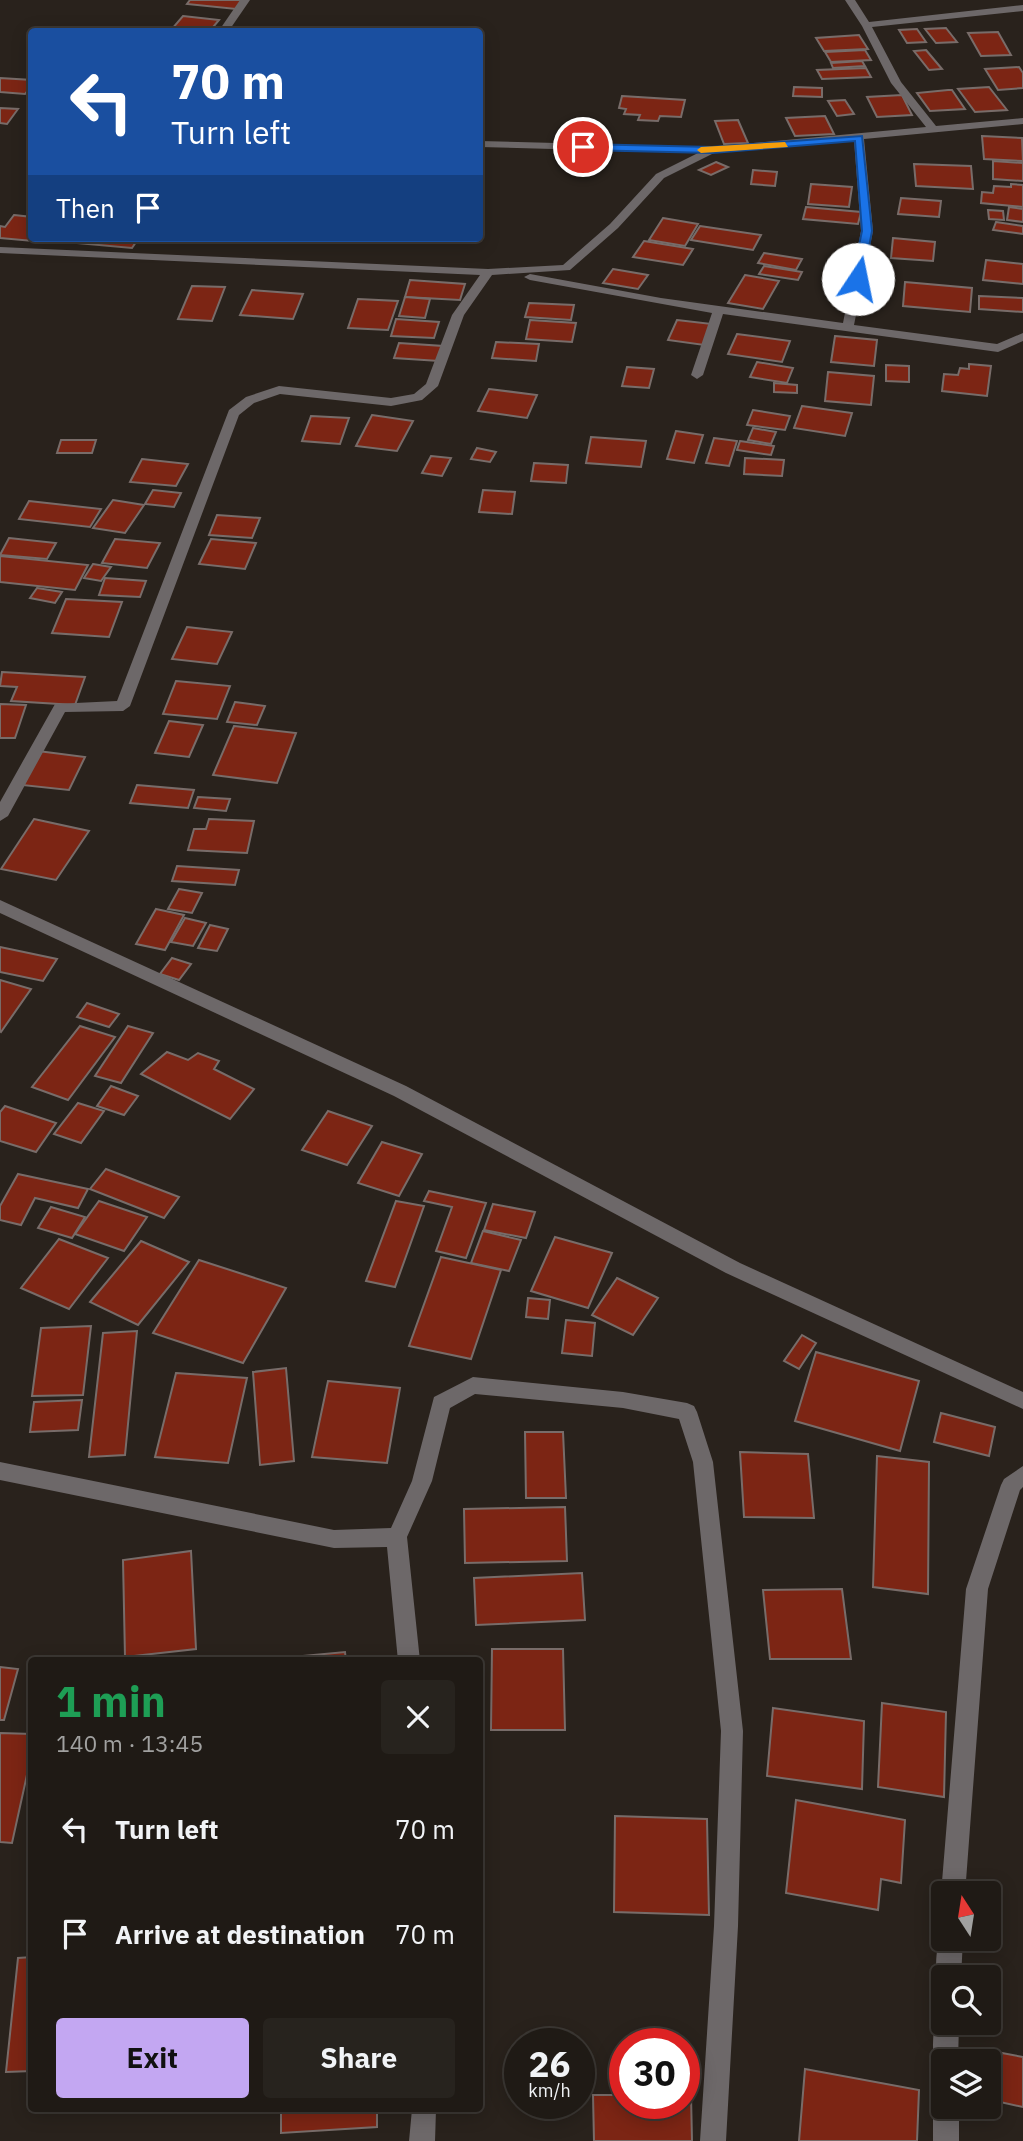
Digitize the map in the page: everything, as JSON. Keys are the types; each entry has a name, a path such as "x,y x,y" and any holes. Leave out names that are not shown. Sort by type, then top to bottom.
{"street":[{"path":"226,28 245,0"},
{"path":"850,0 867,26 896,83 934,130"},
{"path":"867,26 874,23 1023,8"},
{"path":"483,144 712,150 1023,121"},
{"path":"848,326 867,231 859,138"},
{"path":"0,250 494,272 566,268 614,226 660,176 712,150"},
{"path":"494,272 719,309 998,348 1023,337"},
{"path":"0,816 60,707 124,706 233,413 250,400 279,390 391,402 418,397 432,386 458,315 494,272"},
{"path":"697,375 719,309"},
{"path":"0,906 400,1091 733,1268 1023,1401"},
{"path":"409,1657 397,1537 422,1482 441,1403 473,1385 623,1400 687,1412 704,1462 732,1731 726,1926 713,2141"},
{"path":"0,1471 334,1539 397,1537"},
{"path":"954,1881 977,1589 1011,1485 1023,1475"},
{"path":"422,2141 424,2112"},
{"path":"946,2119 946,2141"}],"building":[{"path":"190,0 242,0 236,9 187,4"},
{"path":"183,16 219,20 212,28 173,28"},
{"path":"946,28 957,42 936,43 925,29"},
{"path":"917,29 926,42 907,43 899,30"},
{"path":"998,32 1011,55 981,56 968,33"},
{"path":"859,35 868,49 824,51 816,38"},
{"path":"865,50 871,60 831,62 825,52"},
{"path":"926,50 942,69 929,70 914,51"},
{"path":"862,61 865,66 833,68 831,63"},
{"path":"1019,67 1023,73 1023,88 998,90 985,69"},
{"path":"866,68 871,77 822,79 817,70"},
{"path":"0,78 28,80 28,90 25,94 0,92"},
{"path":"794,87 822,88 822,97 793,96"},
{"path":"989,87 1007,110 975,112 958,89"},
{"path":"952,90 965,109 930,111 917,93"},
{"path":"902,95 912,115 877,117 867,97"},
{"path":"622,96 685,100 681,117 660,116 658,121 638,120 640,115 624,114 626,109 619,108"},
{"path":"845,100 854,114 837,116 828,101"},
{"path":"0,108 18,109 7,124 0,123"},
{"path":"825,116 834,134 795,136 786,118"},
{"path":"738,120 748,143 724,144 715,121"},
{"path":"982,136 1022,138 1023,161 984,159"},
{"path":"993,161 1023,163 1023,181 993,179"},
{"path":"716,162 728,167 711,175 699,170"},
{"path":"914,164 971,166 973,189 916,186"},
{"path":"753,170 777,172 775,186 751,184"},
{"path":"811,184 852,187 849,207 808,204"},
{"path":"1011,184 1023,185 1023,207 981,203 982,192 993,193 994,186 1011,187"},
{"path":"901,198 941,201 939,217 898,214"},
{"path":"806,207 861,212 858,224 803,219"},
{"path":"1009,207 1023,209 1023,222 1007,220"},
{"path":"988,210 1003,211 1004,220 989,219"},
{"path":"14,215 28,217 28,241 0,238 0,226 5,227"},
{"path":"663,218 698,224 685,246 649,240"},
{"path":"996,222 1023,226 1023,234 993,230"},
{"path":"700,226 761,235 753,250 691,240"},
{"path":"893,238 935,242 933,261 891,258"},
{"path":"644,241 693,249 683,265 633,257"},
{"path":"77,242 136,242 132,248"},
{"path":"764,253 802,259 796,270 758,263"},
{"path":"986,260 1023,264 1023,284 983,280"},
{"path":"764,266 802,272 798,280 759,274"},
{"path":"613,269 648,275 638,289 603,283"},
{"path":"745,275 779,281 763,309 728,303"},
{"path":"410,280 465,284 460,300 405,297"},
{"path":"905,282 972,288 970,312 903,306"},
{"path":"192,286 225,287 212,321 178,319"},
{"path":"252,290 303,294 293,319 240,315"},
{"path":"979,296 1023,298 1023,312 979,309"},
{"path":"405,297 430,299 425,318 399,316"},
{"path":"358,299 398,301 388,330 348,328"},
{"path":"529,303 574,305 571,320 525,317"},
{"path":"396,319 439,322 434,338 391,336"},
{"path":"530,320 576,323 572,342 526,339"},
{"path":"677,320 712,324 704,345 668,340"},
{"path":"737,334 790,341 782,362 728,354"},
{"path":"835,336 877,340 874,366 831,362"},
{"path":"496,342 539,344 536,361 492,358"},
{"path":"399,343 443,346 439,361 394,358"},
{"path":"757,362 793,368 787,383 750,377"},
{"path":"969,364 991,366 987,396 942,391 944,374 958,375 960,368 969,369"},
{"path":"886,365 909,366 909,382 886,381"},
{"path":"627,367 654,369 649,388 622,386"},
{"path":"828,372 874,376 871,405 825,401"},
{"path":"774,383 797,385 797,393 774,392"},
{"path":"489,389 537,395 527,418 478,411"},
{"path":"802,406 852,413 845,436 794,428"},
{"path":"753,410 790,416 785,430 747,425"},
{"path":"372,415 413,421 397,451 356,446"},
{"path":"311,416 349,418 340,444 302,441"},
{"path":"753,428 776,432 771,444 748,440"},
{"path":"676,431 703,435 694,463 667,459"},
{"path":"591,437 646,441 641,467 586,463"},
{"path":"714,438 737,441 729,466 706,463"},
{"path":"61,440 96,440 92,453 57,453"},
{"path":"740,441 774,446 771,455 737,450"},
{"path":"477,448 496,452 490,462 471,459"},
{"path":"431,456 451,458 442,476 422,473"},
{"path":"745,458 784,460 782,476 744,474"},
{"path":"142,459 188,464 176,486 130,482"},
{"path":"534,463 568,465 566,483 531,481"},
{"path":"153,490 181,493 174,507 145,504"},
{"path":"483,490 515,492 512,514 479,512"},
{"path":"113,500 144,505 125,533 93,528"},
{"path":"29,501 101,509 90,527 19,519"},
{"path":"217,515 260,518 252,538 209,535"},
{"path":"9,538 56,543 47,559 0,555"},
{"path":"115,539 160,543 147,568 102,563"},
{"path":"211,539 256,543 245,569 199,564"},
{"path":"0,556 88,565 75,590 0,582"},
{"path":"93,564 111,567 101,581 84,578"},
{"path":"105,578 146,581 140,597 99,595"},
{"path":"37,588 62,592 55,603 30,598"},
{"path":"66,599 122,602 109,637 52,633"},
{"path":"187,627 232,632 217,664 172,659"},
{"path":"2,672 85,677 75,705 11,701 17,687 0,686"},
{"path":"176,681 230,686 217,719 163,714"},
{"path":"235,702 265,706 257,725 227,722"},
{"path":"0,704 26,705 15,738 0,738"},
{"path":"169,721 203,725 189,757 155,753"},
{"path":"234,726 296,733 277,783 213,775"},
{"path":"38,751 85,757 69,790 22,785"},
{"path":"137,785 194,790 188,808 130,803"},
{"path":"198,797 230,799 226,811 194,808"},
{"path":"34,819 89,831 56,880 1,869"},
{"path":"209,819 254,821 247,853 188,850 194,829 206,829"},
{"path":"177,866 239,870 235,885 172,881"},
{"path":"179,889 202,893 192,913 168,909"},
{"path":"156,909 184,915 165,950 136,944"},
{"path":"185,918 206,923 193,946 171,942"},
{"path":"210,925 228,929 217,951 198,948"},
{"path":"0,947 57,959 43,981 0,972"},
{"path":"172,958 191,964 179,980 160,974"},
{"path":"0,980 31,989 1,1032 0,1031"},
{"path":"87,1003 119,1014 109,1027 77,1017"},
{"path":"80,1026 115,1037 68,1100 32,1087"},
{"path":"128,1026 153,1033 121,1083 95,1076"},
{"path":"167,1052 188,1060 198,1053 219,1061 214,1069 254,1089 230,1119 141,1074"},
{"path":"111,1086 138,1096 124,1115 97,1106"},
{"path":"78,1103 104,1111 81,1143 54,1134"},
{"path":"5,1106 56,1123 36,1152 0,1141 0,1112"},
{"path":"328,1111 372,1126 347,1165 302,1150"},
{"path":"382,1142 422,1154 399,1196 358,1183"},
{"path":"106,1169 179,1197 164,1218 90,1189"},
{"path":"18,1174 88,1189 78,1208 35,1198 21,1225 0,1220 0,1206"},
{"path":"429,1191 486,1203 466,1258 436,1251 452,1207 424,1201"},
{"path":"99,1201 147,1217 124,1251 75,1234"},
{"path":"396,1201 424,1206 395,1287 366,1281"},
{"path":"493,1204 535,1212 526,1238 484,1230"},
{"path":"51,1207 85,1217 72,1238 38,1228"},
{"path":"483,1231 521,1240 509,1271 471,1263"},
{"path":"555,1237 612,1253 588,1308 531,1291"},
{"path":"59,1239 108,1258 69,1309 21,1288"},
{"path":"141,1241 189,1262 138,1325 90,1302"},
{"path":"441,1257 501,1270 471,1359 409,1346"},
{"path":"199,1260 286,1288 243,1363 153,1333"},
{"path":"617,1278 658,1298 633,1335 592,1315"},
{"path":"528,1298 550,1300 548,1319 526,1317"},
{"path":"566,1320 595,1323 592,1356 562,1353"},
{"path":"91,1326 83,1395 32,1396 41,1328"},
{"path":"137,1331 125,1455 89,1457 103,1333"},
{"path":"802,1335 816,1343 799,1369 784,1361"},
{"path":"816,1352 919,1381 900,1451 795,1421"},
{"path":"286,1368 294,1461 260,1465 253,1372"},
{"path":"176,1373 247,1378 228,1463 155,1457"},
{"path":"328,1381 400,1388 387,1463 312,1457"},
{"path":"82,1400 78,1430 30,1432 34,1402"},
{"path":"941,1413 995,1427 989,1456 934,1442"},
{"path":"525,1432 563,1432 566,1498 526,1498"},
{"path":"740,1452 808,1454 814,1518 744,1517"},
{"path":"877,1456 929,1462 928,1594 873,1587"},
{"path":"565,1507 567,1561 465,1563 464,1509"},
{"path":"191,1551 196,1649 125,1657 123,1560"},
{"path":"582,1573 585,1620 476,1625 474,1578"},
{"path":"842,1589 851,1659 770,1659 763,1590"},
{"path":"492,1649 563,1649 565,1730 491,1730"},
{"path":"345,1652 346,1657 292,1657"},
{"path":"0,1667 18,1669 4,1720 0,1720"},
{"path":"882,1703 946,1712 944,1797 878,1787"},
{"path":"773,1708 864,1721 862,1789 767,1776"},
{"path":"0,1733 28,1734 28,1770 12,1843 0,1842"},
{"path":"796,1800 905,1820 901,1883 881,1879 878,1910 786,1893"},
{"path":"615,1816 707,1819 709,1915 614,1912"},
{"path":"28,1957 28,2071 6,2072 18,1958"},
{"path":"1002,2053 1023,2057 1023,2107 1001,2102"},
{"path":"805,2069 919,2090 917,2141 799,2141"},
{"path":"595,2095 609,2095 609,2119 692,2119 692,2141 594,2141"},
{"path":"281,2112 377,2112 377,2127 281,2133"}],"slow traffic":[{"path":"701,150 785,145"}],"route":[{"path":"583,147 712,150 859,138 867,231 858,279"}]}
